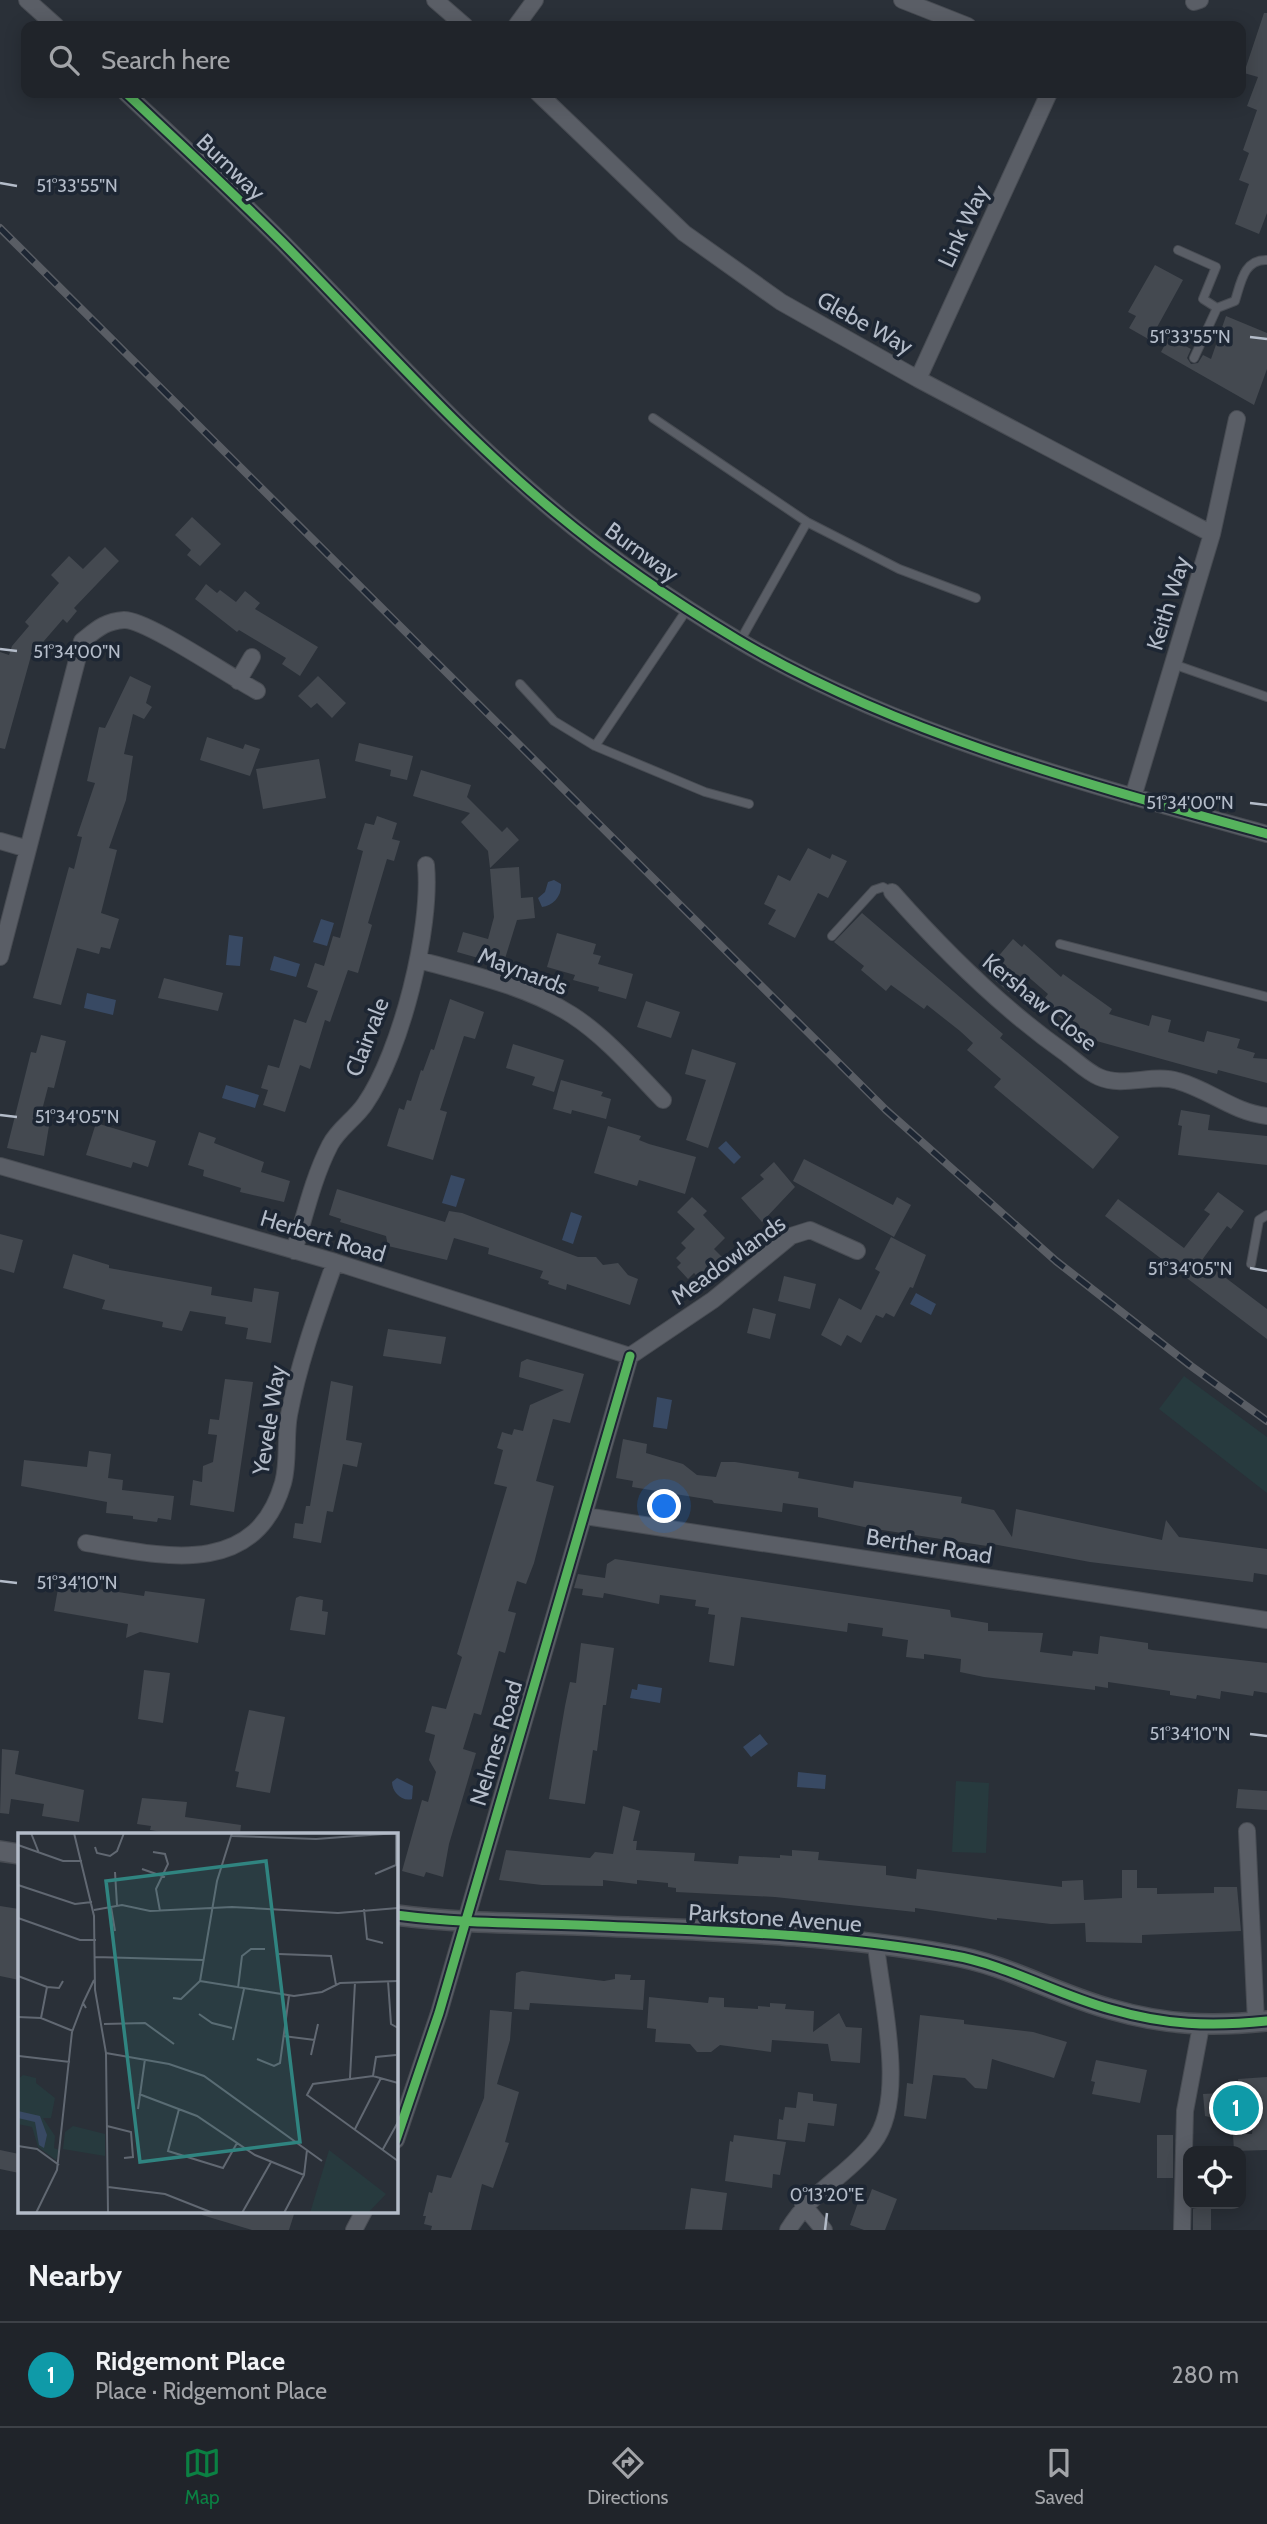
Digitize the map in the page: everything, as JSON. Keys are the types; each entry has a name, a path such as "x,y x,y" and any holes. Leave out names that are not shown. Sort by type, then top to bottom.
{"street":[{"path":"27,0 50,21"},
{"path":"435,0 459,21"},
{"path":"520,21 535,0"},
{"path":"902,0 955,21"},
{"name":"Burnway","path":"130,98 279,240 455,421 556,513 688,608 740,641 815,681 951,738 1133,797 1267,834"},
{"name":"Glebe Way","path":"543,98 684,233 781,302 918,379 1212,534"},
{"name":"Link Way","path":"918,379 1047,98"},
{"name":"Keith Way","path":"1133,797 1212,534 1237,419"},
{"path":"0,957 75,659 82,641 104,624 127,620 145,627 257,691"},
{"path":"237,681 252,657"},
{"path":"0,841 27,849"},
{"name":"Clairvale","path":"294,1251 318,1171 332,1140 365,1105 387,1063 419,960 428,914 426,865"},
{"name":"Kershaw Close","path":"892,892 951,959 1042,1037 1099,1077 1130,1080 1164,1076 1246,1113 1267,1116"},
{"name":"Maynards","path":"419,960 491,980 572,1015 620,1056 663,1100"},
{"name":"Herbert Road","path":"0,1166 335,1262 630,1356"},
{"name":"Meadowlands","path":"630,1356 713,1300 791,1237 810,1230 857,1251"},
{"name":"Yevele Way","path":"86,1543 161,1555 195,1556 230,1549 246,1540 272,1514 284,1481 287,1425 295,1384 335,1262"},
{"name":"Nelmes Road","path":"397,2137 439,2013 463,1921 585,1516 630,1356"},
{"name":"Berther Road","path":"585,1516 1267,1620"},
{"path":"1247,1831 1260,1978 1261,2022"},
{"path":"0,1851 18,1854"},
{"name":"Parkstone Avenue","path":"397,1916 615,1926 876,1945 951,1955 986,1963 1109,2009 1201,2026 1261,2022"},
{"path":"788,2230 803,2206 873,2143 885,2122 892,2051 881,1999 876,1945"},
{"path":"1182,2230 1185,2111 1201,2026"},
{"path":"803,2206 824,2230"},
{"path":"355,2230 364,2212"}],"lane":[{"path":"1178,250 1216,268 1203,299 1217,308"},
{"path":"1194,358 1217,308 1234,301 1248,266 1256,260 1267,260"},
{"path":"653,418 807,522 900,569 976,598"},
{"path":"740,641 807,522"},
{"path":"595,746 688,608"},
{"path":"1173,664 1267,697"},
{"path":"520,684 554,721 595,746 705,792 749,804"},
{"path":"832,936 874,890 883,887 892,892"},
{"path":"1060,944 1267,998"},
{"path":"1251,1264 1259,1220 1267,1215"}],"green space":[{"path":"1184,1376 1267,1437 1267,1493 1159,1409"},
{"path":"956,1781 989,1783 986,1853 952,1852"}],"water":[{"path":"554,880 561,884 558,896 550,905 542,907 538,898 545,892 548,882"},
{"path":"321,919 334,923 327,946 313,942"},
{"path":"229,935 243,937 240,966 226,965"},
{"path":"274,956 300,964 296,977 270,970"},
{"path":"87,993 116,1000 113,1015 84,1008"},
{"path":"226,1085 259,1095 255,1108 222,1098"},
{"path":"726,1141 741,1157 734,1164 718,1148"},
{"path":"451,1175 465,1179 456,1207 442,1203"},
{"path":"571,1212 582,1216 573,1244 562,1240"},
{"path":"916,1293 936,1304 931,1315 910,1304"},
{"path":"657,1397 672,1400 667,1429 653,1427"},
{"path":"638,1684 662,1688 660,1703 630,1698 632,1689 637,1690"},
{"path":"760,1734 768,1744 751,1757 743,1747"},
{"path":"798,1772 826,1775 825,1789 797,1787"},
{"path":"397,1778 413,1786 412,1799 401,1798 396,1793 392,1782"}],"building":[{"path":"1264,13 1267,13 1267,213 1259,234 1235,224 1249,184 1239,180 1249,153 1243,150 1257,110 1247,106 1258,77 1246,74"},
{"path":"1155,265 1183,280 1150,340 1129,328 1136,316 1128,312"},
{"path":"1226,316 1267,333 1267,369 1254,405 1161,352 1169,337 1191,349 1187,358 1191,364 1198,363 1203,355 1211,359"},
{"path":"192,517 221,544 200,566 187,555 191,550 175,535"},
{"path":"105,547 119,561 74,608 77,611 67,623 63,619 31,656 5,749 0,748 0,652 9,655 12,646 29,626 25,622 59,583 51,575 69,556 83,569"},
{"path":"206,584 236,602 245,591 260,603 255,609 318,647 300,676 282,664 286,658 239,630 237,632 195,599"},
{"path":"130,676 151,686 146,703 152,707 144,719 133,714 124,754 133,756 126,800 109,848 117,850 101,913 119,919 110,949 101,947 99,954 77,948 61,1005 33,998 69,867 74,869 82,837 77,836 95,783 87,781 99,727 105,728"},
{"path":"318,676 346,703 332,718 317,703 311,708 298,696"},
{"path":"207,737 243,749 245,744 260,749 250,776 200,760"},
{"path":"359,743 413,756 407,780 390,776 391,770 355,761"},
{"path":"319,759 326,798 263,809 256,769"},
{"path":"421,770 471,785 467,797 502,832 507,827 519,840 490,868 488,851 461,822 470,813 413,796"},
{"path":"377,816 397,823 392,839 400,841 394,861 387,859 368,923 372,925 358,973 348,970 330,1022 325,1020 310,1069 300,1065 285,1112 263,1105 268,1090 261,1088 268,1065 279,1068 294,1019 306,1023 318,991 307,987 315,963 324,966 333,936 340,938 363,851 357,849 365,823 374,825"},
{"path":"808,848 830,859 832,854 847,861 828,898 818,893 795,938 768,924 776,910 764,904 778,875 790,881"},
{"path":"519,867 521,898 533,897 535,918 517,920 503,965 457,952 463,932 488,939 494,917 490,869"},
{"path":"862,913 1003,1034 1000,1038 1119,1137 1093,1169 994,1087 1001,1079 967,1050 973,1043 960,1031 927,1005 924,1009 891,985 886,991 861,970 864,966 834,942"},
{"path":"557,933 596,944 593,954 601,956 598,964 633,974 626,999 598,991 599,987 573,980 575,975 547,967"},
{"path":"1013,939 1022,947 1024,944 1061,977 1063,974 1112,1009 1109,1014 1149,1026 1152,1015 1171,1020 1168,1032 1204,1042 1207,1031 1240,1039 1237,1048 1255,1053 1253,1058 1267,1059 1267,1083 1218,1070 1217,1074 1093,1040 1091,1043 1068,1030 1070,1025 1041,1003 1048,994 1025,974 1009,992 985,972"},
{"path":"164,978 223,993 218,1011 158,998"},
{"path":"450,999 484,1012 475,1039 464,1036 440,1110 447,1112 433,1160 387,1146 399,1108 404,1110 407,1100 411,1101 421,1070 423,1071 431,1049 434,1050"},
{"path":"646,1001 680,1012 671,1038 637,1027"},
{"path":"41,1035 66,1041 54,1088 48,1087 40,1118 50,1120 44,1156 7,1148 31,1052 36,1053"},
{"path":"513,1044 564,1060 554,1092 532,1085 535,1077 506,1068"},
{"path":"692,1049 736,1063 708,1148 686,1140 706,1080 685,1074"},
{"path":"561,1080 603,1092 601,1096 611,1099 606,1119 572,1110 571,1114 553,1109"},
{"path":"1181,1110 1210,1115 1208,1130 1267,1136 1267,1165 1178,1155"},
{"path":"96,1123 156,1141 148,1167 133,1162 131,1168 86,1155"},
{"path":"608,1126 641,1136 639,1140 649,1144 696,1157 685,1194 639,1180 637,1186 594,1173"},
{"path":"199,1132 216,1138 214,1143 264,1162 261,1172 290,1181 284,1202 240,1192 241,1188 203,1176 204,1170 188,1165"},
{"path":"804,1159 893,1205 897,1197 911,1205 894,1237 793,1181"},
{"path":"774,1162 795,1187 762,1222 741,1198 764,1179 760,1175"},
{"path":"337,1189 445,1222 449,1211 462,1213 578,1257 596,1257 603,1265 618,1263 628,1275 638,1279 630,1305 567,1284 566,1290 548,1284 549,1281 540,1278 543,1271 488,1254 489,1248 454,1238 447,1260 388,1246 386,1236 340,1222 341,1219 329,1215"},
{"path":"1218,1192 1244,1211 1231,1229 1227,1226 1202,1260 1267,1309 1267,1339 1105,1216 1118,1199 1184,1248 1210,1214 1204,1210"},
{"path":"692,1197 707,1211 703,1215 725,1238 714,1249 730,1265 708,1287 694,1273 688,1279 677,1267 681,1263 676,1258 686,1248 681,1243 695,1229 677,1212"},
{"path":"0,1234 23,1240 14,1273 0,1269"},
{"path":"891,1237 926,1255 913,1288 910,1287 894,1317 886,1313 883,1318 876,1315 861,1343 847,1335 841,1346 821,1335 839,1298 861,1310 880,1272 875,1269"},
{"path":"73,1254 109,1265 109,1268 212,1287 211,1295 252,1302 254,1288 279,1292 271,1343 246,1339 248,1328 225,1324 226,1317 190,1311 182,1331 162,1327 163,1322 102,1309 105,1300 63,1288"},
{"path":"784,1276 816,1284 810,1309 778,1301"},
{"path":"753,1308 776,1314 770,1339 747,1333"},
{"path":"388,1329 446,1337 441,1364 383,1356"},
{"path":"527,1359 584,1374 570,1423 553,1419 536,1481 554,1486 534,1563 526,1584 517,1581 508,1611 516,1613 505,1653 499,1651 481,1715 474,1713 463,1749 476,1753 449,1844 443,1877 426,1872 424,1877 402,1871 422,1800 428,1802 436,1772 429,1760 435,1735 425,1732 432,1706 446,1709 462,1657 457,1654 507,1487 494,1484 503,1450 497,1448 502,1432 512,1435 514,1429 523,1431 530,1405 564,1390 519,1377 521,1362"},
{"path":"225,1379 253,1382 234,1512 190,1505 193,1480 202,1482 203,1466 213,1462 217,1435 208,1434 210,1419 219,1420"},
{"path":"331,1381 353,1386 346,1440 362,1443 357,1467 343,1464 333,1512 327,1511 321,1543 293,1538 295,1523 303,1524 306,1506 310,1506"},
{"path":"623,1439 647,1444 646,1453 683,1464 697,1475 716,1477 721,1462 735,1462 799,1472 798,1478 853,1488 854,1481 962,1497 961,1503 994,1510 1012,1537 1016,1509 1162,1540 1166,1520 1179,1537 1267,1549 1267,1575 1254,1573 1253,1582 1090,1562 987,1543 987,1546 869,1528 818,1517 818,1508 783,1503 782,1512 714,1503 712,1500 632,1487 633,1481 616,1478"},
{"path":"89,1451 111,1454 108,1478 123,1480 122,1490 174,1496 171,1520 158,1518 157,1522 106,1513 107,1502 21,1486 24,1460 87,1467"},
{"path":"615,1559 950,1610 951,1617 988,1623 988,1631 1043,1633 1040,1652 1072,1656 1073,1651 1098,1654 1100,1636 1148,1643 1148,1649 1152,1650 1267,1663 1267,1693 1254,1691 1253,1696 1221,1691 1220,1699 1197,1695 1196,1699 1170,1695 1170,1691 1108,1682 1108,1688 1095,1686 1095,1690 984,1677 960,1672 961,1659 924,1654 924,1659 906,1657 908,1640 882,1636 883,1628 848,1623 847,1632 741,1617 734,1666 709,1662 715,1615 708,1614 709,1608 695,1606 696,1600 660,1595 659,1604 604,1593 603,1598 582,1595 583,1589 574,1588 578,1574 605,1578 607,1564"},
{"path":"59,1583 144,1596 145,1591 205,1599 198,1643 140,1632 126,1638 128,1624 54,1611"},
{"path":"300,1596 323,1600 322,1611 328,1612 325,1635 290,1630 296,1598"},
{"path":"581,1643 614,1648 606,1705 603,1705 597,1751 593,1750 585,1804 549,1799 570,1682 576,1683"},
{"path":"144,1670 170,1673 163,1723 138,1719"},
{"path":"249,1710 285,1717 270,1793 236,1787 239,1772 235,1771"},
{"path":"2,1749 19,1751 15,1774 84,1790 79,1822 42,1816 44,1804 11,1799 9,1814 0,1813"},
{"path":"1238,1789 1267,1791 1267,1810 1236,1808"},
{"path":"142,1798 187,1802 185,1817 241,1825 240,1833 167,1833 137,1824"},
{"path":"623,1806 640,1811 633,1841 637,1841 636,1850 695,1853 694,1861 738,1864 739,1856 780,1858 780,1855 792,1856 792,1850 819,1852 818,1860 886,1866 886,1875 916,1879 917,1869 1062,1887 1062,1881 1083,1880 1084,1900 1122,1898 1122,1870 1137,1870 1137,1888 1157,1888 1157,1894 1214,1893 1214,1887 1237,1887 1241,1931 1142,1935 1142,1943 1086,1942 1085,1923 1051,1924 997,1920 915,1908 915,1912 775,1897 676,1892 676,1888 668,1887 668,1883 637,1880 637,1884 603,1880 603,1886 542,1885 499,1880 506,1850 590,1858 595,1852 613,1854"},
{"path":"0,1906 18,1909 18,1980 0,1976"},
{"path":"522,1971 604,1981 615,1979 615,1974 631,1975 630,1980 645,1980 643,2010 530,2003 529,2010 514,2009 516,1973"},
{"path":"649,1997 708,2003 709,1997 724,1998 724,2007 758,2009 758,2006 770,2007 770,2003 786,2004 785,2009 814,2011 813,2032 839,2013 846,2027 862,2028 860,2063 831,2061 828,2044 772,2040 771,2052 720,2045 711,2052 697,2052 690,2044 655,2042 656,2029 647,2028"},
{"path":"490,2010 512,2012 510,2040 497,2084 519,2092 505,2142 509,2143 493,2188 482,2184 471,2230 431,2230 432,2226 424,2224 426,2216 423,2216 429,2192 432,2193 437,2175 451,2178 484,2098"},
{"path":"920,2015 964,2020 964,2024 1033,2032 1067,2042 1054,2078 992,2059 987,2089 975,2088 965,2078 933,2075 926,2119 904,2116 907,2083 913,2084"},
{"path":"1096,2060 1147,2070 1140,2103 1092,2094 1095,2082 1091,2081"},
{"path":"1267,2077 1267,2150 1246,2151 1246,2146 1234,2146 1233,2134 1252,2134 1253,2126 1205,2116 1203,2094 1239,2092 1238,2079"},
{"path":"798,2092 813,2094 813,2101 837,2104 834,2126 808,2123 805,2142 777,2139 779,2119 783,2120 785,2107 796,2108"},
{"path":"734,2135 786,2142 780,2175 773,2174 772,2188 725,2181 730,2141 733,2142"},
{"path":"1157,2135 1173,2135 1173,2178 1157,2178"},
{"path":"0,2150 18,2154 18,2173 0,2169"},
{"path":"691,2188 727,2193 722,2230 685,2229"},
{"path":"872,2189 897,2199 885,2230 864,2230 850,2225 860,2197 868,2200"},
{"path":"1193,2209 1211,2209 1211,2230 1193,2230"},
{"path":"202,2212 295,2212 289,2230 252,2230 202,2215"}],"railway":[{"path":"0,228 886,1110 1056,1261 1267,1421"}],"cycle path":[{"path":"131,98 263,223 449,415 519,481 598,546 691,611 799,673 928,730 1063,776 1267,834"},
{"path":"397,2137 439,2013 630,1356"},
{"path":"397,1915 473,1922 733,1932 864,1942 971,1959 1090,2003 1150,2018 1207,2024 1267,2021"}],"place":[{"name":"Ridgemont Place","path":"1236,2108"}]}
